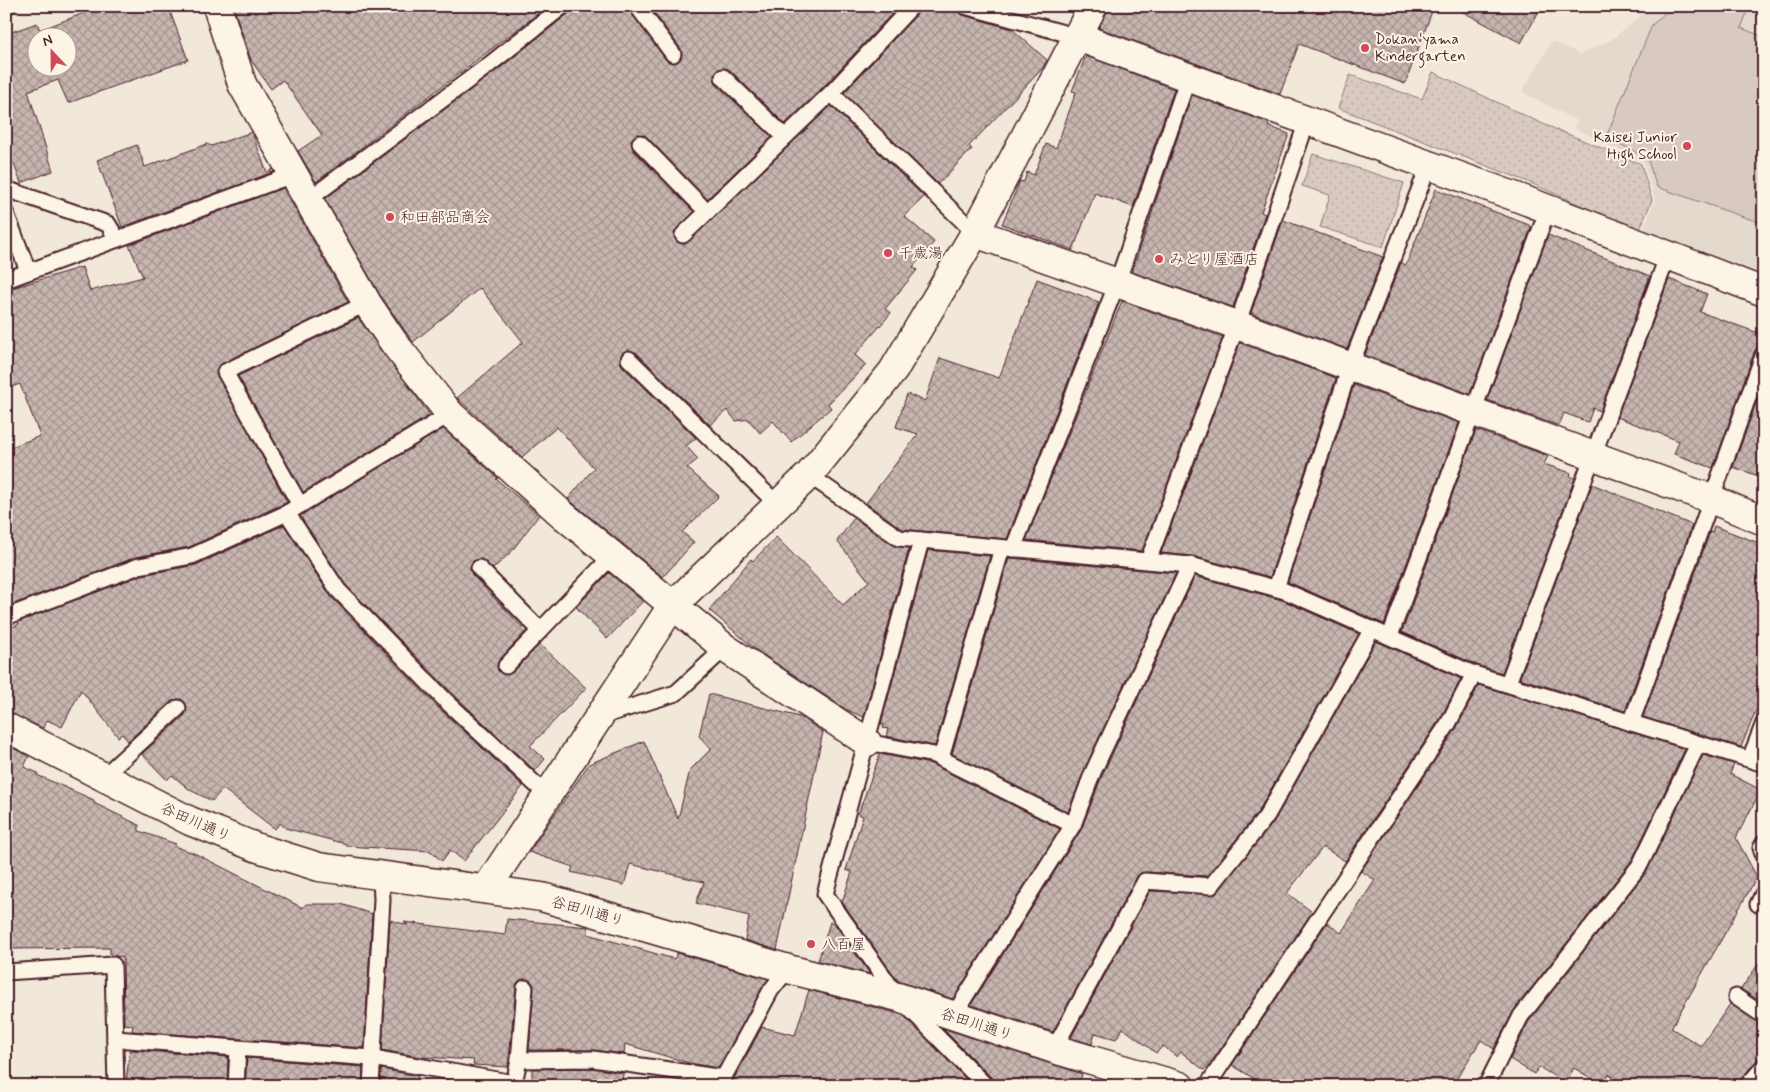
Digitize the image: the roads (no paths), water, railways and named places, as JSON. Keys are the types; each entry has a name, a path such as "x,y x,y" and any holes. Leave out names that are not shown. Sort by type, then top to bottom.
{"street":[{"path":"486,889 672,606 809,475 893,371 975,233 1093,6"},
{"path":"219,7 242,84 367,303 394,343 450,414 563,516 613,555 724,648 867,742"},
{"path":"1078,37 1548,209 1764,292"},
{"path":"975,233 1350,366 1710,499 1764,521"},
{"name":"谷田川通り","path":"6,727 190,821 258,848 319,867 542,898 788,968 898,997 1054,1049 1180,1086"}],"lane":[{"path":"308,200 563,6"},
{"path":"638,6 673,54"},
{"path":"683,235 831,93 912,6"},
{"path":"965,6 1078,37"},
{"path":"723,77 785,137"},
{"path":"941,758 1008,549 1117,283 1188,78"},
{"path":"831,93 975,233"},
{"path":"1148,561 1237,325 1307,120"},
{"path":"640,143 707,212"},
{"path":"1276,588 1350,366 1428,165"},
{"path":"6,280 295,174"},
{"path":"6,190 108,224 117,238"},
{"path":"1390,636 1471,412 1548,209"},
{"path":"6,213 28,272"},
{"path":"1508,683 1668,255"},
{"path":"300,505 225,372 367,303"},
{"path":"1631,723 1764,353"},
{"path":"629,359 778,504"},
{"path":"6,617 139,566 192,556 287,513 450,414"},
{"path":"809,475 899,538 1190,565 1276,588 1474,674 1757,761 1764,723"},
{"path":"287,513 338,590 446,701 547,795"},
{"path":"921,540 825,894 898,997 986,1086"},
{"path":"506,666 613,555"},
{"path":"953,1016 1073,825 1093,772 1190,565"},
{"path":"479,568 540,630"},
{"path":"1054,1049 1145,881 1211,886 1266,817 1372,629"},
{"path":"598,717 676,693 724,648"},
{"path":"1207,1086 1448,724 1474,674"},
{"path":"102,777 178,708"},
{"path":"867,742 934,755 1073,825"},
{"path":"1486,1086 1521,1016 1640,865 1698,744"},
{"path":"1764,843 1761,848 1764,857"},
{"path":"371,1086 382,900 381,876"},
{"path":"6,972 113,965 116,1086"},
{"path":"519,1060 593,1059 721,1082 771,990 788,968"},
{"path":"115,1039 238,1050 372,1058 514,1084 519,1060 525,988"},
{"path":"1736,997 1764,1016"},
{"path":"236,1086 238,1050"},
{"path":"1747,1086 1764,1066"}],"place":[{"name":"Dokan'yama Kindergarten","path":"1365,48"},
{"name":"Kaisei Junior High School","path":"1687,146"},
{"name":"和田部品商会","path":"390,217"},
{"name":"千歳湯","path":"888,253"},
{"name":"みどり屋酒店","path":"1159,259"},
{"name":"八百屋","path":"811,944"}]}
